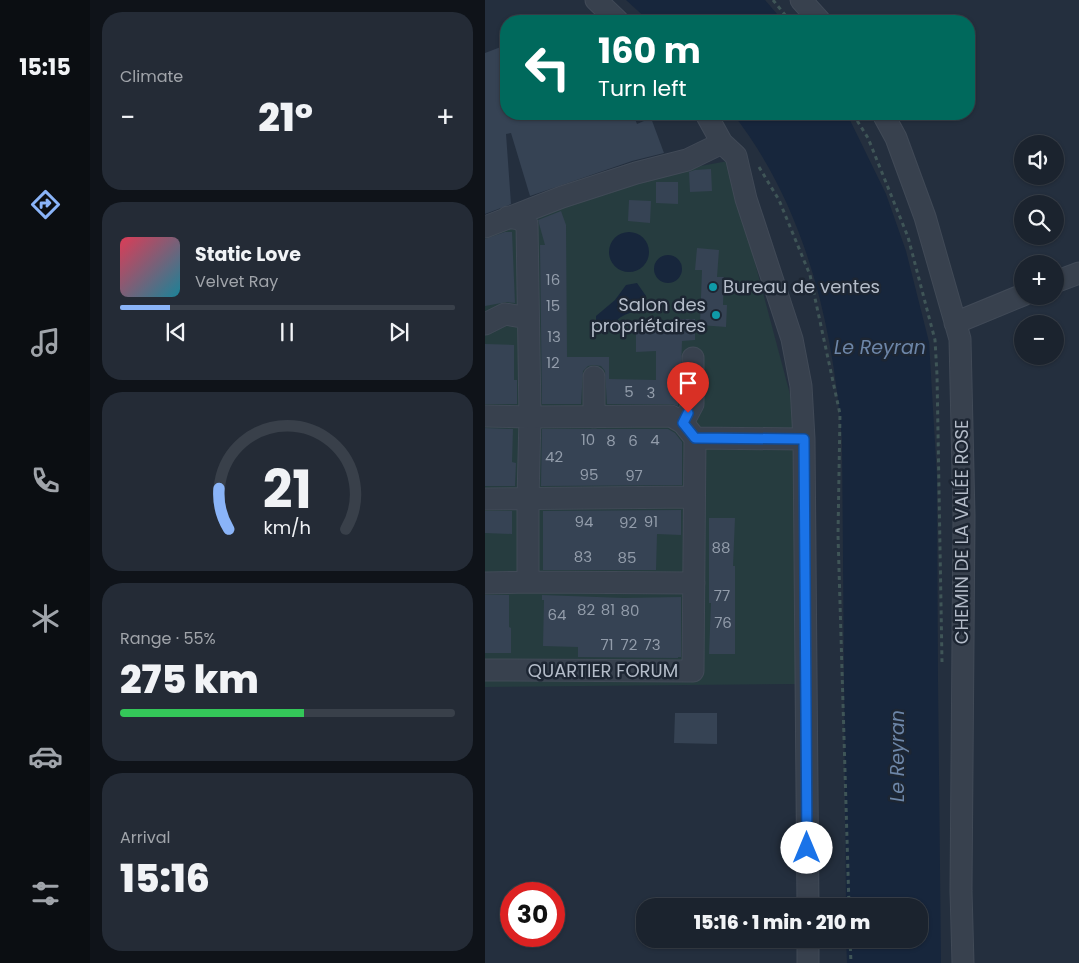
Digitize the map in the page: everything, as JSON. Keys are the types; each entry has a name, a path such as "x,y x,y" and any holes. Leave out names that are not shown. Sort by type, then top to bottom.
{"street":[{"path":"596,0 612,15"},
{"path":"801,0 815,15"},
{"path":"709,120 722,143 736,156 746,199 792,339 801,386 804,439 808,898"},
{"name":"CHEMIN DE LA VALÉE ROSE","path":"886,120 896,138 925,217 959,339 964,516 961,891 963,963"},
{"path":"485,227 507,217 617,179 687,160 722,143"},
{"path":"507,217 519,219 527,224 530,418 528,582"},
{"path":"1064,279 1079,273"},
{"path":"955,323 1014,300"},
{"path":"485,324 505,314 528,318"},
{"name":"QUARTIER FORUM","path":"485,670 693,672 694,496 689,431 693,404 693,358"},
{"path":"594,377 594,417"},
{"path":"485,416 530,418 671,416 689,431 804,439"},
{"path":"485,499 694,496"},
{"path":"485,583 694,583"},
{"path":"808,948 808,963"}],"path":[{"path":"773,0 785,15"},
{"path":"857,120 868,138 908,237 935,340 942,664"},
{"path":"850,948 851,963"}],"green space":[{"path":"728,161 795,413 796,684 485,687 485,235 629,179"}],"water":[{"path":"626,0 765,0 778,15 642,15"},
{"name":"Le Reyran","path":"737,120 850,120 886,194 906,251 929,342 937,477 941,963 847,963 846,948 928,948 928,898 846,898 842,440 838,396 823,310 797,227 779,187 758,150"},
{"path":"633,232 640,235 646,241 649,252 648,260 640,269 633,272 625,272 618,269 610,260 609,248 612,241 621,233"},
{"path":"668,255 678,259 682,269 678,279 668,283 658,279 654,269 658,259"},
{"path":"637,283 646,296 643,306 637,311 621,317 609,327 602,329 596,325 596,316 615,300 626,285"}],"building":[{"path":"500,47 500,120 635,120 637,124 652,120 664,153 632,161 530,196 511,133 506,134 511,204 485,214 485,53"},
{"path":"711,169 712,191 690,192 689,172"},
{"path":"656,182 678,182 678,204 656,203"},
{"path":"629,200 651,201 650,223 628,221"},
{"path":"561,211 566,225 567,357 609,357 609,379 656,380 656,351 636,352 636,330 673,329 673,319 695,319 695,340 682,341 678,406 671,404 607,404 605,371 601,366 594,365 588,366 583,371 581,404 542,404 540,245 545,245 538,220"},
{"path":"505,232 512,232 515,303 507,302 485,306 485,239"},
{"path":"697,248 719,250 717,277 724,277 723,305 727,305 726,327 700,325 702,270 695,270"},
{"path":"485,344 514,345 514,380 517,380 517,404 485,404"},
{"path":"485,428 513,429 512,462 516,463 515,486 485,486"},
{"path":"542,429 668,429 675,433 682,442 682,485 541,486"},
{"path":"681,510 681,535 657,534 656,570 543,570 543,511"},
{"path":"485,511 512,511 512,534 485,533"},
{"path":"709,518 735,518 733,566 735,566 735,654 709,654 711,603 709,603"},
{"path":"485,595 509,595 511,653 485,653"},
{"path":"542,595 624,598 681,597 681,657 578,657 578,647 543,646 544,600 542,600"},
{"path":"675,713 717,713 717,744 674,743"}],"place":[{"name":"Bureau de ventes","path":"713,287"},
{"name":"Salon des propriétaires","path":"716,315"}],"route":[{"path":"688,413 683,423 695,438 804,439 807,848"}]}
